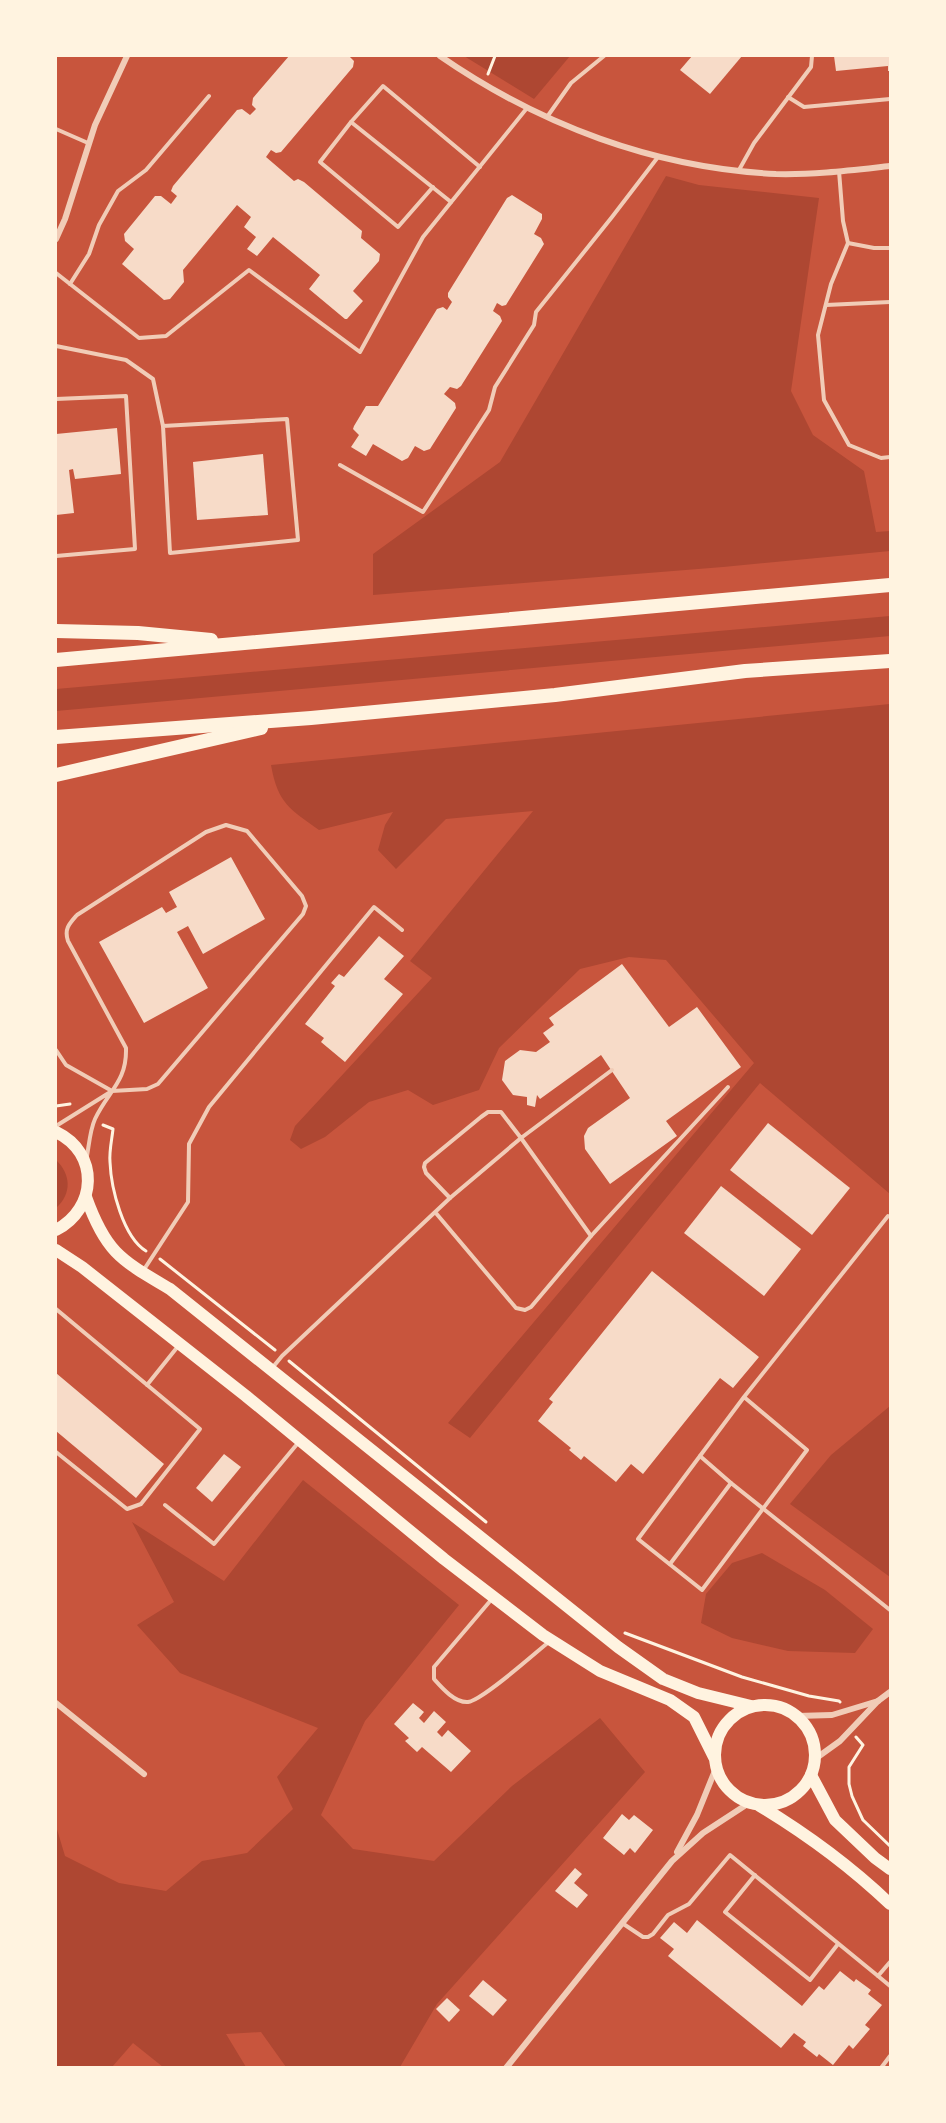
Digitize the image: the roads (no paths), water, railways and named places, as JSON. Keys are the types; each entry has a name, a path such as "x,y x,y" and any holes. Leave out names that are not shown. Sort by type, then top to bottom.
{"highway":[{"path":"56,660 891,585"},
{"path":"56,631 158,635 236,644"},
{"path":"56,737 311,718 555,695 745,671 891,661"},
{"path":"56,775 311,718"}],"main road":[{"path":"56,1132 65,1136 77,1148 86,1163 88,1180 86,1197 79,1212 67,1224 56,1230"},
{"path":"86,1197 95,1221 110,1248 126,1263 170,1289 609,1640 663,1679 698,1693 751,1706 767,1705 783,1708 797,1716 807,1728 814,1743 815,1759 811,1775 803,1788 789,1799 773,1805 754,1804 740,1800 727,1789 717,1774 716,1740 724,1725 736,1713 751,1706"},
{"path":"56,1250 82,1267 180,1344 444,1559 551,1640 600,1671 670,1700 694,1717 715,1763"},
{"path":"811,1775 835,1820 875,1858 891,1869"},
{"path":"754,1804 809,1836 857,1873 891,1904"}],"street":[{"path":"56,239 111,86 127,56"},
{"path":"440,56 484,85 527,108 612,144 658,156 709,166 777,174 891,166"},
{"path":"815,1759 840,1741 878,1701 891,1692"},
{"path":"797,1716 832,1715 878,1701"},
{"path":"56,1703 144,1774"},
{"path":"672,1861 697,1815 715,1763"},
{"path":"506,2067 672,1861 703,1833 754,1804"}],"lane":[{"path":"547,117 571,83 604,56"},
{"path":"739,170 754,143 811,67 812,56"},
{"path":"433,188 398,227 320,162 383,86 480,167"},
{"path":"70,284 89,254 99,225 118,191 146,170 209,96"},
{"path":"789,97 804,107 891,99"},
{"path":"56,273 139,338 166,336 249,270 360,352 423,237 527,108"},
{"path":"351,122 451,202"},
{"path":"56,129 89,144"},
{"path":"340,465 423,512 489,410 495,387 534,325 536,312 658,156"},
{"path":"839,171 843,221 848,243 831,284 819,335 824,400 849,445 880,458 891,457"},
{"path":"848,243 874,248 891,248"},
{"path":"826,305 891,302"},
{"path":"56,345 126,360 153,379 162,426 170,553 298,540 287,418 162,426"},
{"path":"56,399 126,396 135,549 56,556"},
{"path":"56,1126 112,1091 147,1089 158,1084 303,914 306,906 302,896 247,831 226,825 206,832 77,915 68,924 65,933 68,941 126,1048 126,1064 121,1077 112,1091 94,1122 86,1163"},
{"path":"141,1273 188,1202 189,1144 208,1107 374,907 402,930"},
{"path":"56,1050 66,1065 112,1091"},
{"path":"271,1370 282,1356 450,1198 521,1138 612,1070"},
{"path":"435,1212 516,1308 525,1310 531,1307 591,1236 728,1087"},
{"path":"450,1198 424,1170 427,1160 488,1112 501,1112 591,1236"},
{"path":"744,1397 807,1450 702,1590 638,1539 744,1397 888,1216"},
{"path":"56,1309 200,1429 141,1504 127,1509 56,1452"},
{"path":"147,1385 180,1344"},
{"path":"165,1504 214,1544 300,1440"},
{"path":"700,1456 762,1509 891,1610"},
{"path":"670,1564 731,1483"},
{"path":"494,1597 434,1667 434,1679 459,1701 469,1702 483,1694 551,1640"},
{"path":"622,1923 643,1937 648,1937 668,1915 689,1904 730,1855 891,1986"},
{"path":"755,1875 725,1912 810,1980 838,1944"},
{"path":"878,1976 891,1962"},
{"path":"881,2067 891,2056"}]}
